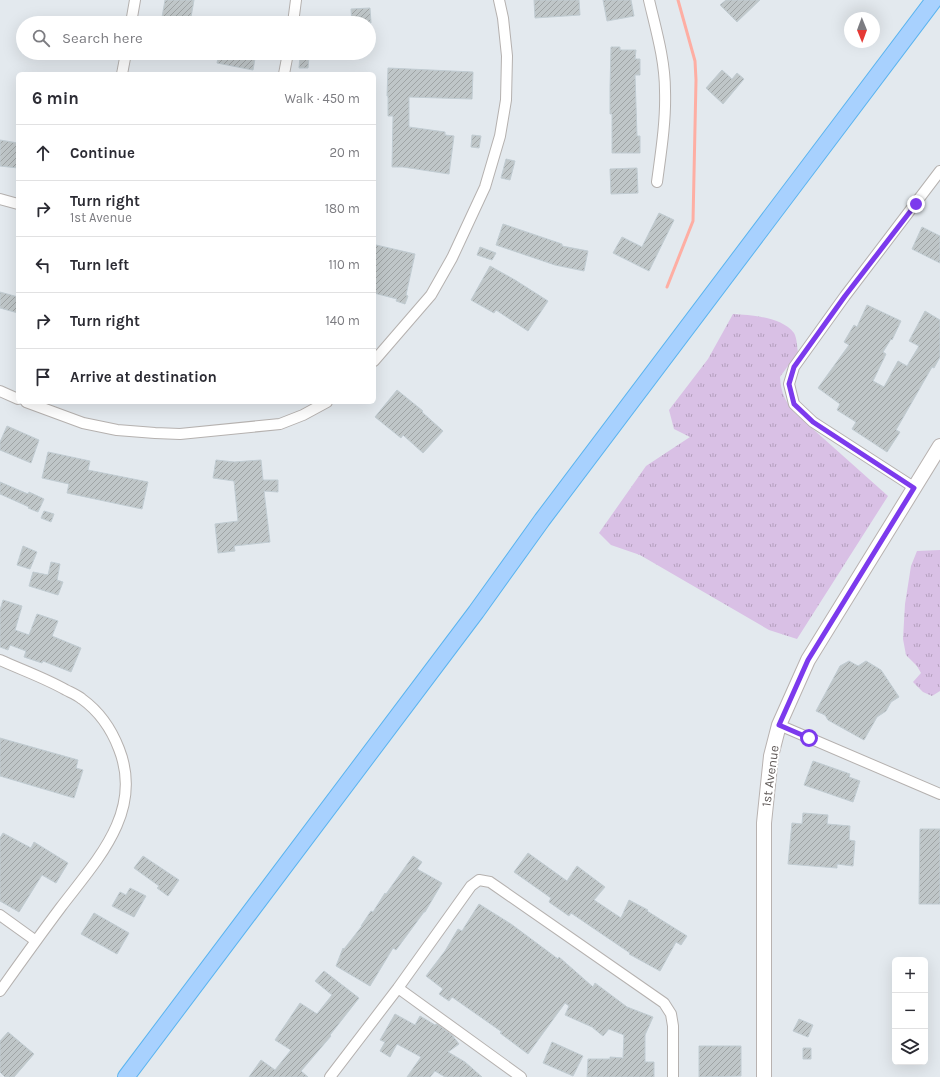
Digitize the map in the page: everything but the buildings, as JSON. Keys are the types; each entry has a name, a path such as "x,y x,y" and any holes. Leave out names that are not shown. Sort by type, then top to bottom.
{"main road":[{"path":"126,1077 476,612 542,520 934,0"}],"street":[{"path":"132,16 135,0"},
{"path":"294,16 296,0"},
{"path":"376,359 431,295 452,258 485,187 500,136 506,100 507,56 503,18 499,0"},
{"path":"649,0 661,51 665,90 663,135 657,182"},
{"path":"122,72 125,60"},
{"path":"284,72 287,60"},
{"path":"914,488 813,422 794,404 789,384 794,367 845,296 940,171"},
{"path":"0,199 16,203"},
{"path":"0,391 16,398"},
{"path":"31,404 83,423 116,430 180,434 280,424 303,415 323,404"},
{"name":"1st Avenue","path":"764,1077 764,823 771,756 779,725 808,660 940,446"},
{"path":"0,660 57,685 81,698 102,716 115,738 124,762 126,783 124,803 117,826 108,845 36,940 0,991"},
{"path":"779,725 940,794"},
{"path":"330,1077 398,988 471,886 479,880 490,882 664,1003 671,1014 673,1026 673,1077"},
{"path":"0,916 36,940"},
{"path":"398,988 521,1077"}],"green space":[{"path":"733,314 757,316 774,320 782,323 794,333 798,352 780,377 781,388 786,401 795,413 888,496 797,639 769,630 640,555 611,545 599,533 646,466 690,437 674,429 669,410 708,359"},
{"path":"940,550 940,691 932,696 923,692 913,682 921,673 917,666 906,655 903,639 905,604 911,566 917,551"}],"waterway":[{"path":"667,287 693,221 696,80 695,61 678,0"}],"route":[{"path":"809,738 779,725 808,660 914,488 813,422 794,404 789,384 794,367 845,296 916,204"}]}
